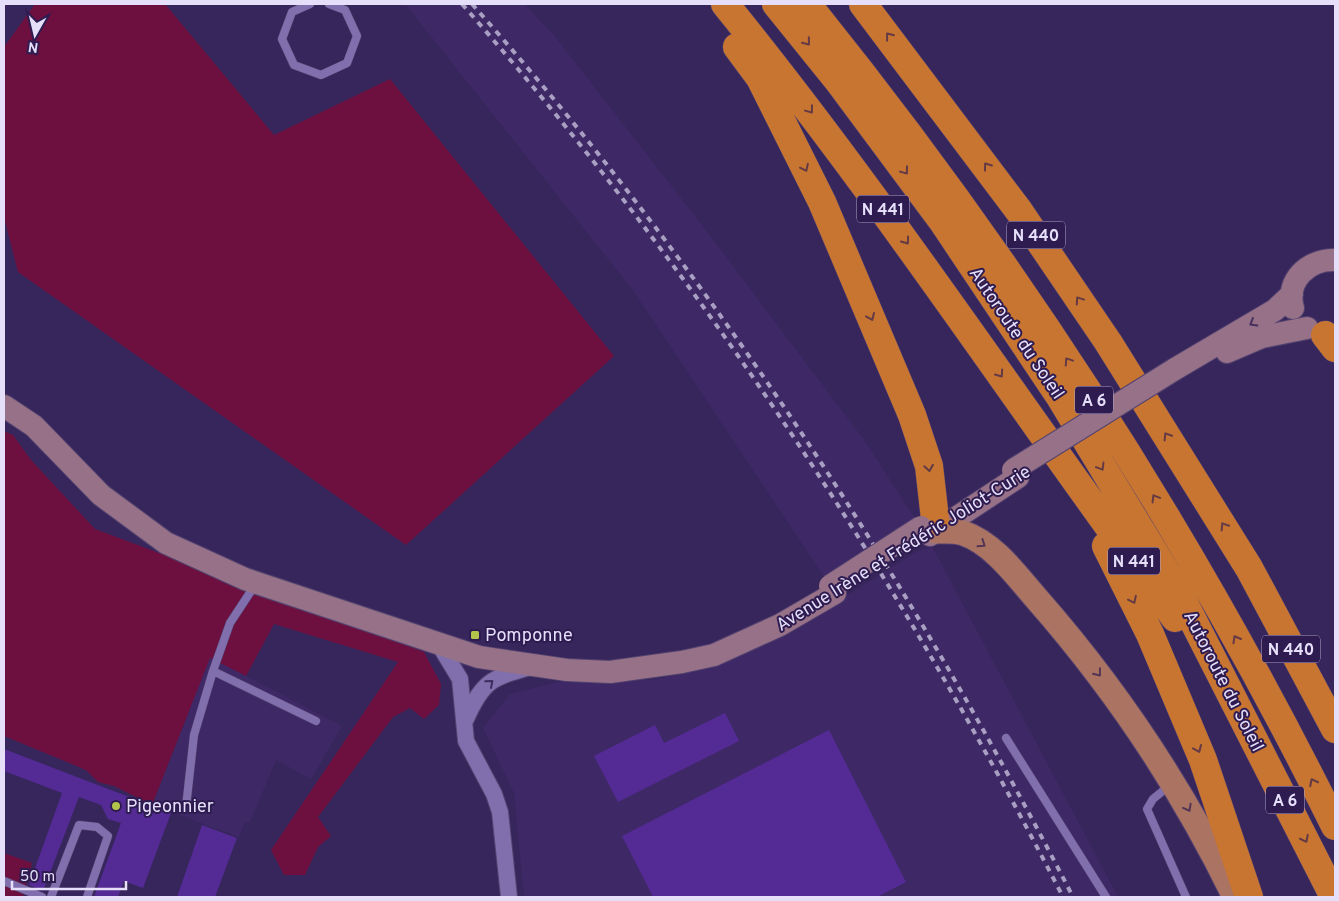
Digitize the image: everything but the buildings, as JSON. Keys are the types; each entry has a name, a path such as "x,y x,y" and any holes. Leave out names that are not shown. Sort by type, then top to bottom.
{"highway":[{"path":"706,4 760,78 822,202 923,443 929,466 930,529"},
{"name":"N 441","path":"725,4 784,76 851,166 1236,702"},
{"name":"Autoroute du Soleil","path":"776,4 839,82 943,222 1060,397 1180,595 1334,897"},
{"name":"Autoroute du Soleil","path":"807,4 868,80 975,224 1074,370 1153,494 1235,637 1282,721 1335,826"},
{"name":"N 440","path":"863,4 956,124 1025,219 1108,342 1249,568 1335,729"},
{"path":"1033,420 1111,554 1150,634 1203,760 1249,897"},
{"path":"1249,568 1279,603 1335,692"}],"main road":[{"path":"1326,337 1295,313 1292,294 1294,284 1307,267 1332,255"},
{"name":"Avenue Irène et Frédéric Joliot-Curie","path":"4,406 34,426 100,495 166,543 256,583 440,646 479,657 532,666 610,672 682,662 714,655 780,625 832,590 1275,310 1292,294"},
{"name":"Avenue Irène et Frédéric Joliot-Curie","path":"1177,373 1262,337 1326,337"},
{"name":"Avenue Irène et Frédéric Joliot-Curie","path":"4,391 38,418 114,492 159,528 201,551 412,626 476,645 570,658 609,658 669,650 745,629 832,590"},
{"path":"930,529 962,533 977,540 1014,573 1068,634 1113,691 1173,782 1235,897"}],"street":[{"path":"440,646 460,678 466,741 494,794 500,812 510,897"},
{"path":"465,721 473,703 485,686 498,676 532,666"}],"lane":[{"path":"310,4 292,12 282,39 294,65 321,75 347,63 357,36 345,10 328,4"},
{"path":"186,807 194,735 214,671 230,624 256,583"},
{"path":"214,671 316,721"},
{"path":"1006,738 1106,897"},
{"path":"1173,782 1153,799 1147,809 1186,897"},
{"path":"51,897 79,825 97,828 108,836 86,897"},
{"path":"4,881 42,897"}],"shaded area":[{"path":"35,4 165,4 274,135 390,79 614,356 406,545 18,272 4,217 4,47"},
{"path":"405,4 524,4 553,34 712,238 864,440 915,518 827,581 632,289"},
{"path":"4,431 13,435 31,460 95,529 424,652 441,684 439,705 424,719 410,708 393,717 318,817 331,836 318,847 305,875 284,875 271,850 398,662 274,624 246,676 210,658 152,805 114,786 98,782 87,771 79,767 4,736"},
{"path":"932,546 1118,897 524,897 514,793 483,728 510,694 566,680 609,683 658,679 720,665 785,635 916,552"},
{"path":"210,657 342,726 311,779 276,760 250,822 245,822 239,837 152,805"},
{"path":"4,853 32,863 23,897 4,897"}],"railway":[{"path":"462,4 549,107 633,213 714,321 790,432 864,545 933,661 1000,778 1063,897"},
{"path":"472,4 559,106 643,212 724,320 801,432 874,546 944,661 1073,897"}],"place":[{"name":"Pomponne","path":"475,635"},
{"name":"Pigeonnier","path":"116,806"}]}
